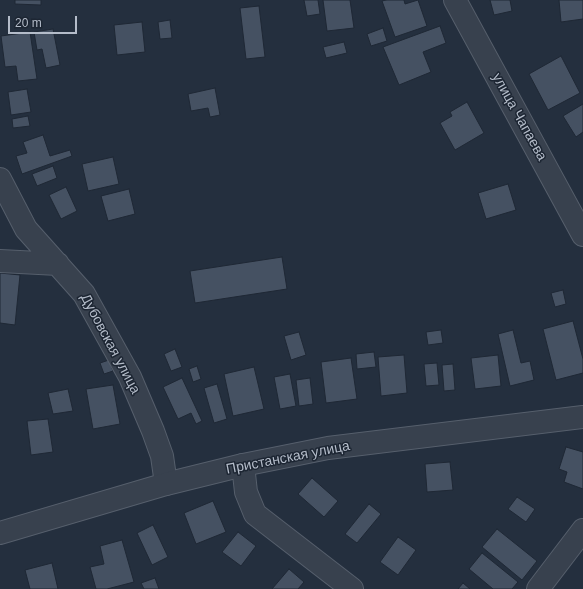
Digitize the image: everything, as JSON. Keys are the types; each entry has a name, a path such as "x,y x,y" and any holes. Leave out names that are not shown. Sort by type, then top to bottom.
{"street":[{"name":"улица Чапаева","path":"455,0 583,235"},
{"name":"Дубовская улица","path":"0,179 26,229 84,294 130,377 162,456 166,484"},
{"path":"0,261 58,264"},
{"name":"Пристанская улица","path":"0,534 166,484 328,448 583,417"},
{"path":"243,466 246,492 254,514 352,589"},
{"path":"538,589 583,530"}],"building":[{"path":"15,0 41,0 41,5 15,4"},
{"path":"304,0 318,0 320,14 307,16"},
{"path":"323,0 350,0 354,28 327,31"},
{"path":"404,0 405,4 418,0 427,26 395,37 382,1"},
{"path":"490,0 510,0 512,11 494,15"},
{"path":"559,0 583,0 583,19 561,22"},
{"path":"259,6 265,57 246,59 240,8"},
{"path":"170,20 172,38 160,39 158,22"},
{"path":"142,22 145,52 117,55 114,25"},
{"path":"440,26 446,43 423,52 431,72 399,85 383,47"},
{"path":"383,28 387,41 371,46 367,34"},
{"path":"53,29 60,65 46,68 42,49 37,50 34,32"},
{"path":"30,32 37,79 18,81 16,66 5,67 1,36"},
{"path":"344,42 347,53 326,58 323,47"},
{"path":"561,56 580,93 548,110 529,74"},
{"path":"215,88 220,115 210,117 208,108 191,111 188,94"},
{"path":"27,89 31,112 11,115 8,92"},
{"path":"467,102 484,133 455,150 440,123 452,116 450,112"},
{"path":"583,104 583,132 576,137 563,116"},
{"path":"28,116 30,126 13,128 12,119"},
{"path":"43,135 50,156 70,150 72,156 22,174 16,156 27,153 23,142"},
{"path":"113,157 119,184 88,191 82,164"},
{"path":"53,166 57,178 37,186 32,174"},
{"path":"508,184 516,210 486,219 478,193"},
{"path":"66,187 77,211 61,219 49,195"},
{"path":"129,189 135,214 108,221 101,196"},
{"path":"282,257 287,289 195,303 190,271"},
{"path":"0,273 20,275 15,325 0,323"},
{"path":"563,290 566,304 555,307 551,293"},
{"path":"573,321 583,359 583,373 556,380 543,329"},
{"path":"441,330 443,343 428,345 426,332"},
{"path":"513,330 521,363 530,361 534,380 510,386 498,334"},
{"path":"299,332 306,355 291,360 284,336"},
{"path":"175,349 182,367 171,371 164,354"},
{"path":"374,352 376,367 357,369 356,354"},
{"path":"404,355 407,393 381,396 378,357"},
{"path":"498,355 501,386 475,389 471,358"},
{"path":"351,358 357,399 326,403 321,362"},
{"path":"109,360 113,371 104,374 100,363"},
{"path":"437,363 439,385 426,386 424,364"},
{"path":"453,364 455,390 444,391 442,365"},
{"path":"197,366 201,379 193,382 189,369"},
{"path":"254,367 264,409 233,416 224,374"},
{"path":"290,374 296,406 280,409 274,377"},
{"path":"182,378 202,421 196,424 191,413 178,419 163,387"},
{"path":"310,378 313,404 299,406 296,380"},
{"path":"217,384 227,419 214,423 204,388"},
{"path":"113,385 120,424 93,429 86,389"},
{"path":"68,389 73,411 53,414 48,393"},
{"path":"48,419 53,452 31,455 27,421"},
{"path":"566,447 583,452 583,489 564,482 567,472 559,469"},
{"path":"450,462 453,490 427,492 425,464"},
{"path":"312,478 338,501 324,517 298,494"},
{"path":"517,497 535,509 526,522 508,509"},
{"path":"213,501 226,532 196,544 184,513"},
{"path":"369,504 381,514 357,543 345,534"},
{"path":"153,525 168,557 152,565 137,533"},
{"path":"497,529 537,561 522,580 482,547"},
{"path":"238,532 256,546 241,566 222,552"},
{"path":"398,537 416,550 398,575 380,562"},
{"path":"122,540 134,582 107,589 96,589 90,567 104,564 100,546"},
{"path":"482,553 518,582 512,589 493,589 469,569"},
{"path":"52,563 58,589 30,589 25,570"},
{"path":"289,569 304,582 298,589 272,589"},
{"path":"155,578 159,589 144,589 141,583"},
{"path":"463,583 470,589 458,589"}]}
